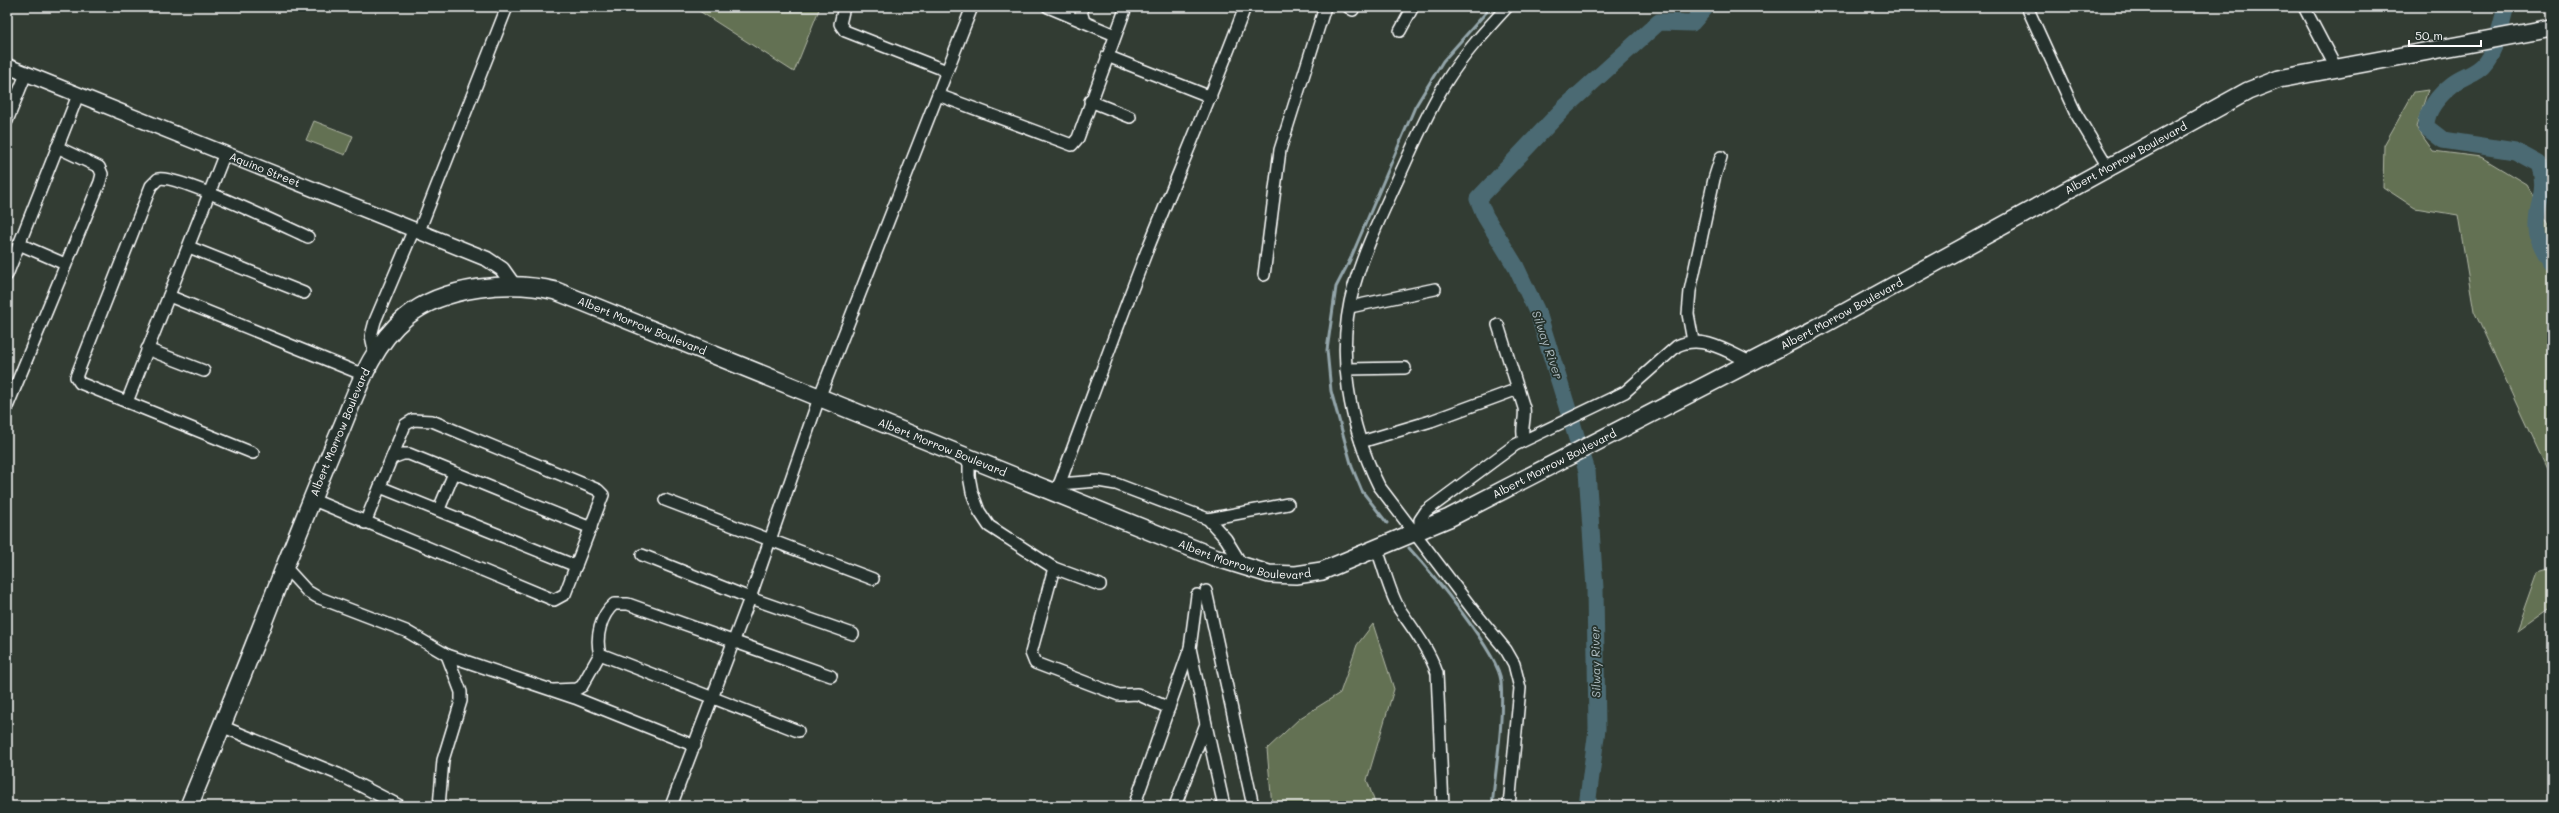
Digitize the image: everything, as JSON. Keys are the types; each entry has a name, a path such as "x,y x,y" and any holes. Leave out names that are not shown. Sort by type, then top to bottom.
{"highway":[{"name":"Albert Morrow Boulevard","path":"189,806 311,500 364,374 375,354 395,327 420,307 462,293 514,286 528,286 556,291 969,459 1057,489 1243,567 1269,574 1296,575 1322,571 1377,550 1449,518 1752,363 2108,166 2248,91 2279,79 2552,28"}],"main road":[{"name":"Aquino Street","path":"7,66 492,261 510,277 514,286"}],"street":[{"path":"375,354 371,336 375,321 416,230 507,7"},
{"path":"844,7 840,24 845,31 947,71"},
{"path":"671,806 696,746 750,598 819,398 972,7"},
{"path":"1048,7 1115,35"},
{"path":"1080,7 1084,22"},
{"path":"938,96 1068,145 1072,145 1078,138 1106,56 1126,7"},
{"path":"1057,489 1136,279 1190,142 1211,97 1245,7"},
{"path":"1264,275 1280,150 1325,7"},
{"path":"1400,31 1413,7"},
{"path":"1507,7 1470,48 1446,82 1425,119 1383,212 1354,286 1346,334 1346,369 1354,418 1361,442 1379,486 1418,532 1473,610 1506,650 1518,675 1518,715 1509,806"},
{"path":"2027,7 2075,112 2108,166"},
{"path":"2304,7 2336,68"},
{"path":"1106,56 1211,97"},
{"path":"7,122 26,74"},
{"path":"7,275 78,95"},
{"path":"1090,101 1130,117"},
{"path":"7,407 10,392 100,182 102,174 99,167 93,163 57,147"},
{"path":"127,402 225,154"},
{"path":"1693,341 1688,314 1690,291 1714,179 1721,157"},
{"path":"253,453 80,383 76,379 77,374 154,182 161,178 166,178 209,194 308,237"},
{"path":"19,244 65,264"},
{"path":"189,247 304,293"},
{"path":"1350,307 1435,289"},
{"path":"169,296 364,374"},
{"path":"1498,325 1525,417 1522,429 1528,438"},
{"path":"1418,532 1420,520 1426,511 1528,438 1614,398 1634,386 1670,351 1685,342 1693,341 1713,345 1752,363"},
{"path":"147,349 204,371"},
{"path":"1346,369 1404,368"},
{"path":"1361,442 1431,421 1518,389"},
{"path":"311,500 366,523 554,600 565,594 603,498 601,492 432,421 413,420 405,425 366,523"},
{"path":"392,458 403,454 409,454 591,528"},
{"path":"969,459 969,476 972,492 979,511 989,526 1054,568 1100,585"},
{"path":"439,509 454,473"},
{"path":"1057,489 1098,481 1116,484 1208,519 1226,539 1243,567"},
{"path":"380,487 439,509 576,566"},
{"path":"665,500 873,579"},
{"path":"1208,519 1288,504"},
{"path":"1377,550 1400,610 1410,621 1433,660 1437,673 1443,806"},
{"path":"642,555 750,598 853,634"},
{"path":"285,567 307,591 406,631 447,655 546,690 574,698 696,746"},
{"path":"1054,568 1031,653 1032,659 1036,663 1119,695 1138,694 1169,708"},
{"path":"1134,806 1190,648 1202,593 1253,806"},
{"path":"546,690 577,689 582,686 600,654 597,645 601,626 608,609 614,604 628,604 831,676"},
{"path":"1190,648 1224,806"},
{"path":"600,654 798,731"},
{"path":"439,806 443,760 461,696 447,655"},
{"path":"1176,806 1206,724"},
{"path":"222,726 338,774 400,806"},
{"path":"1198,746 1209,739"}],"green space":[{"path":"693,7 820,7 794,72"},
{"path":"2428,90 2416,127 2433,151 2481,157 2526,184 2552,229 2552,480 2474,311 2458,215 2415,208 2383,187 2384,145 2414,92"},
{"path":"314,121 353,136 345,155 306,140"},
{"path":"2552,568 2552,606 2517,631 2538,572"},
{"path":"1373,624 1394,689 1367,780 1376,806 1272,806 1267,749 1300,718 1340,693 1357,645"}],"waterway":[{"path":"1387,523 1362,491 1352,467 1331,391 1327,350 1336,287 1350,260 1415,107 1443,61 1491,7"},
{"name":"Silway River","path":"1587,806 1597,729 1595,588 1587,471 1539,316 1516,267 1485,216 1478,199 1564,108 1659,22 1692,23 1706,7"},
{"path":"2506,7 2496,43 2490,56 2483,66 2457,81 2443,93 2434,103 2428,115 2426,127 2443,140 2515,151 2539,164 2543,182 2537,229 2542,247 2552,263"},
{"path":"1409,548 1477,633 1497,668 1501,681 1502,696 1499,744 1492,806"}]}
